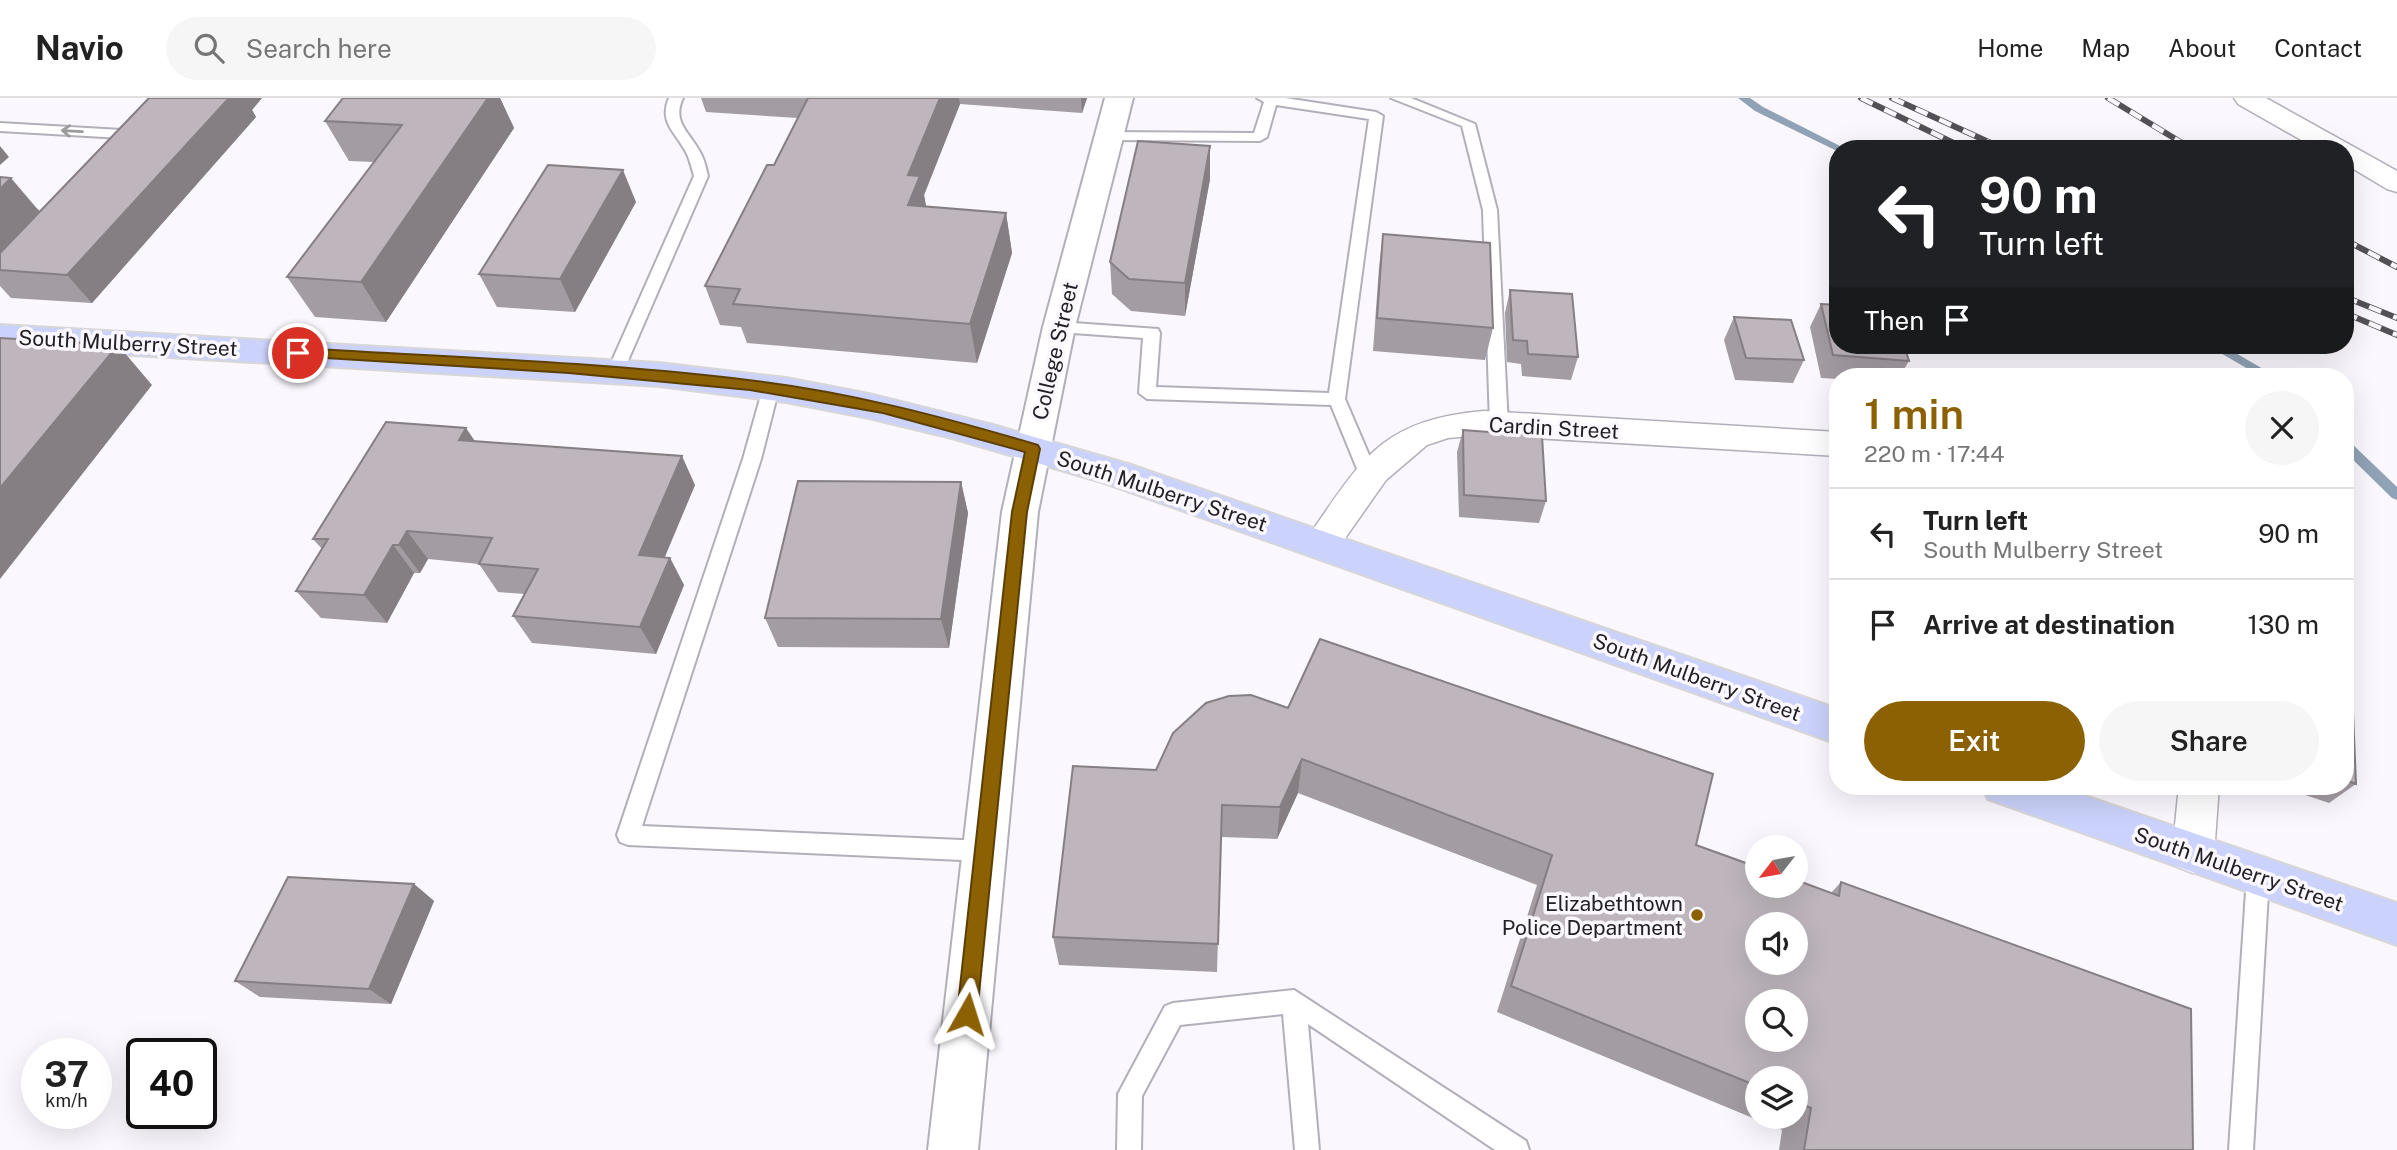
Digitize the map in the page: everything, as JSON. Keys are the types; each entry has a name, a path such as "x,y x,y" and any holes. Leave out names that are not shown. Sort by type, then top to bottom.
{"main road":[{"name":"South Mulberry Street","path":"0,336 615,372 771,388 883,408 1116,473 1829,724"},
{"name":"South Mulberry Street","path":"2028,795 2397,924"}],"street":[{"name":"College Street","path":"953,1150 1020,512 1059,327 1119,98"},
{"path":"2246,98 2321,140"},
{"path":"2354,158 2397,183"},
{"name":"Cardin Street","path":"1322,544 1369,476 1416,436 1447,427 1499,425 1829,443"},
{"path":"2193,854 2198,795"}],"lane":[{"path":"615,372 701,176 694,154 673,127 671,106 676,98"},
{"path":"1398,98 1468,124 1490,210 1499,425"},
{"path":"1107,136 1260,137 1267,99 1376,116 1336,399 1369,476"},
{"path":"0,127 139,136"},
{"path":"1059,327 1152,333 1147,393 1336,399"},
{"path":"771,388 752,459 628,835 984,851"},
{"path":"2241,1150 2258,876"},
{"path":"1294,1000 1307,1150"},
{"path":"1129,1150 1130,1094 1174,1014 1294,1000 1517,1150"}],"building":[{"path":"149,98 229,98 67,275 0,270 0,253"},
{"path":"343,98 488,98 361,282 287,277 402,125 325,121"},
{"path":"808,98 940,98 908,175 920,176 908,205 1006,213 970,324 733,304 740,289 705,286 767,165 774,165"},
{"path":"1138,141 1210,146 1185,283 1129,279 1110,262"},
{"path":"548,165 623,170 560,279 479,274"},
{"path":"0,177 11,178 0,189"},
{"path":"1383,234 1490,243 1493,328 1377,318"},
{"path":"1510,290 1572,294 1578,357 1528,354 1527,341 1513,340"},
{"path":"1821,304 1829,304 1829,338"},
{"path":"1734,317 1791,320 1804,360 1746,358"},
{"path":"0,338 118,345 0,488"},
{"path":"1907,354 1909,361 1833,355"},
{"path":"386,422 466,428 459,440 682,456 639,555 670,558 640,627 513,616 538,569 479,564 492,538 407,531 399,545 393,545 364,595 296,591 328,539 313,539"},
{"path":"1463,430 1542,436 1546,501 1464,495"},
{"path":"798,481 961,482 941,619 765,618"},
{"name":"Elizabethtown Police Department","path":"1320,639 1713,774 1696,845 1745,863 1745,898 1808,898 1808,884 1839,896 1841,882 2191,1009 2193,1150 1804,1150 1811,1108 1808,1107 1808,1066 1745,1066 1745,1081 1511,986 1552,855 1302,759 1280,807 1222,805 1218,944 1053,937 1073,766 1156,770 1173,733 1206,703 1229,696 1251,695 1288,708"},
{"path":"2354,736 2356,784 2354,783"},
{"path":"288,877 414,884 369,989 235,981"}],"waterway":[{"path":"1743,98 1759,109 1829,143"},
{"path":"2229,354 2255,368"},
{"path":"2354,453 2397,495"}],"railway":[{"path":"1861,98 1947,140"},
{"path":"1892,98 1984,140"},
{"path":"2108,98 2177,140"},
{"path":"2354,245 2397,267"},
{"path":"2354,301 2397,318"},
{"path":"2354,317 2397,335"}],"place":[{"name":"Elizabethtown Police Department","path":"1697,915"}],"route":[{"path":"298,353 569,368 708,379 790,390 883,408 1033,449 1020,512 967,1014"}]}
